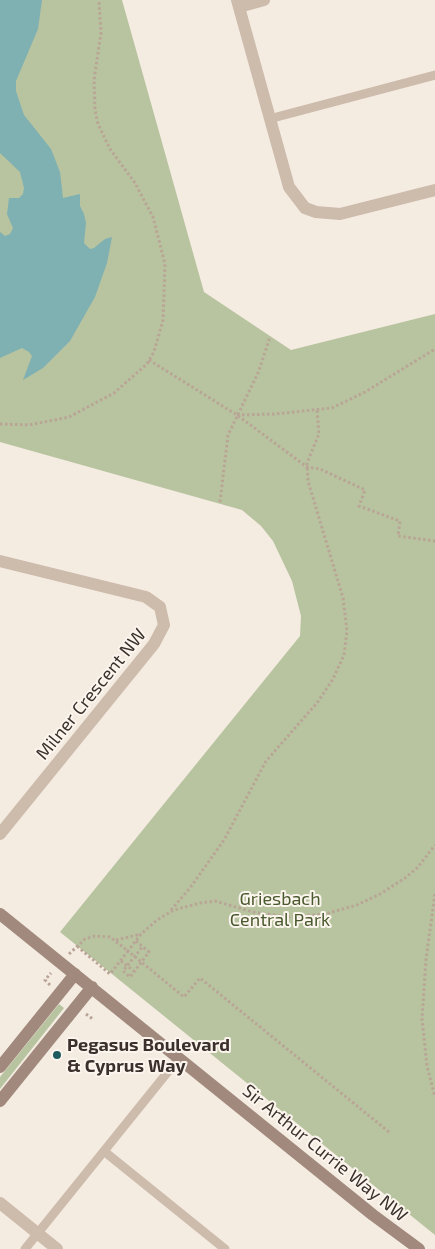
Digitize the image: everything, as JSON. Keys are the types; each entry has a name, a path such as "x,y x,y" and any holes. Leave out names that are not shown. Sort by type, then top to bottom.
{"street":[{"path":"264,0 238,3 289,187 305,208 316,212 340,214 435,190"},
{"name":"Milner Crescent NW","path":"0,561 146,597 160,607 164,625 154,644 0,834"},
{"name":"Sir Arthur Currie Way NW","path":"0,914 373,1215 419,1249"},
{"path":"0,1067 75,974"},
{"path":"0,1101 92,988"},
{"path":"0,1203 57,1249"}],"lane":[{"path":"269,119 435,75"},
{"path":"25,1249 179,1058"},
{"path":"105,1152 225,1249"}],"path":[{"path":"0,424 29,425 69,417 114,393 141,371 149,360 154,352 163,320 165,281 163,250 153,217 141,192 110,149 98,124 94,94 100,33 99,0"},
{"path":"220,502 225,469 225,444 258,373 270,337"},
{"path":"237,415 317,410 342,405 435,349"},
{"path":"149,360 237,415 307,467 320,470 365,490 359,506 400,521 398,536 435,541"},
{"path":"169,913 190,888 224,840 266,760 317,703 344,655 347,619 338,579 312,495 307,467 319,434 317,410"},
{"path":"389,1132 200,978 184,997 128,951 141,934 169,913 180,908 216,901 253,912 282,917 308,917 338,911 368,901 395,885 418,866 435,845"},
{"path":"435,894 426,959 422,1019 427,1066 435,1097"},
{"path":"115,940 141,934"},
{"path":"136,941 143,946 150,952 130,977 123,971 143,946"},
{"path":"121,961 134,971"}],"green space":[{"name":"Griesbach Central Park","path":"0,0 122,0 204,292 291,350 435,314 435,1235 60,932 300,636 301,616 292,581 273,541 261,526 242,510 0,442"},
{"path":"59,1004 64,1008 0,1089 0,1077"}],"water":[{"path":"0,0 42,0 38,29 16,81 16,91 24,115 51,149 60,172 63,198 80,194 80,206 86,223 84,243 90,249 105,239 112,237 107,263 95,297 70,341 43,368 23,380 32,356 29,352 22,348 0,358 0,232 5,236 10,234 13,228 7,214 9,198 19,198 23,194 24,188 20,172 0,153"}],"place":[{"name":"Pegasus Boulevard & Cyprus Way","path":"57,1055"}]}
